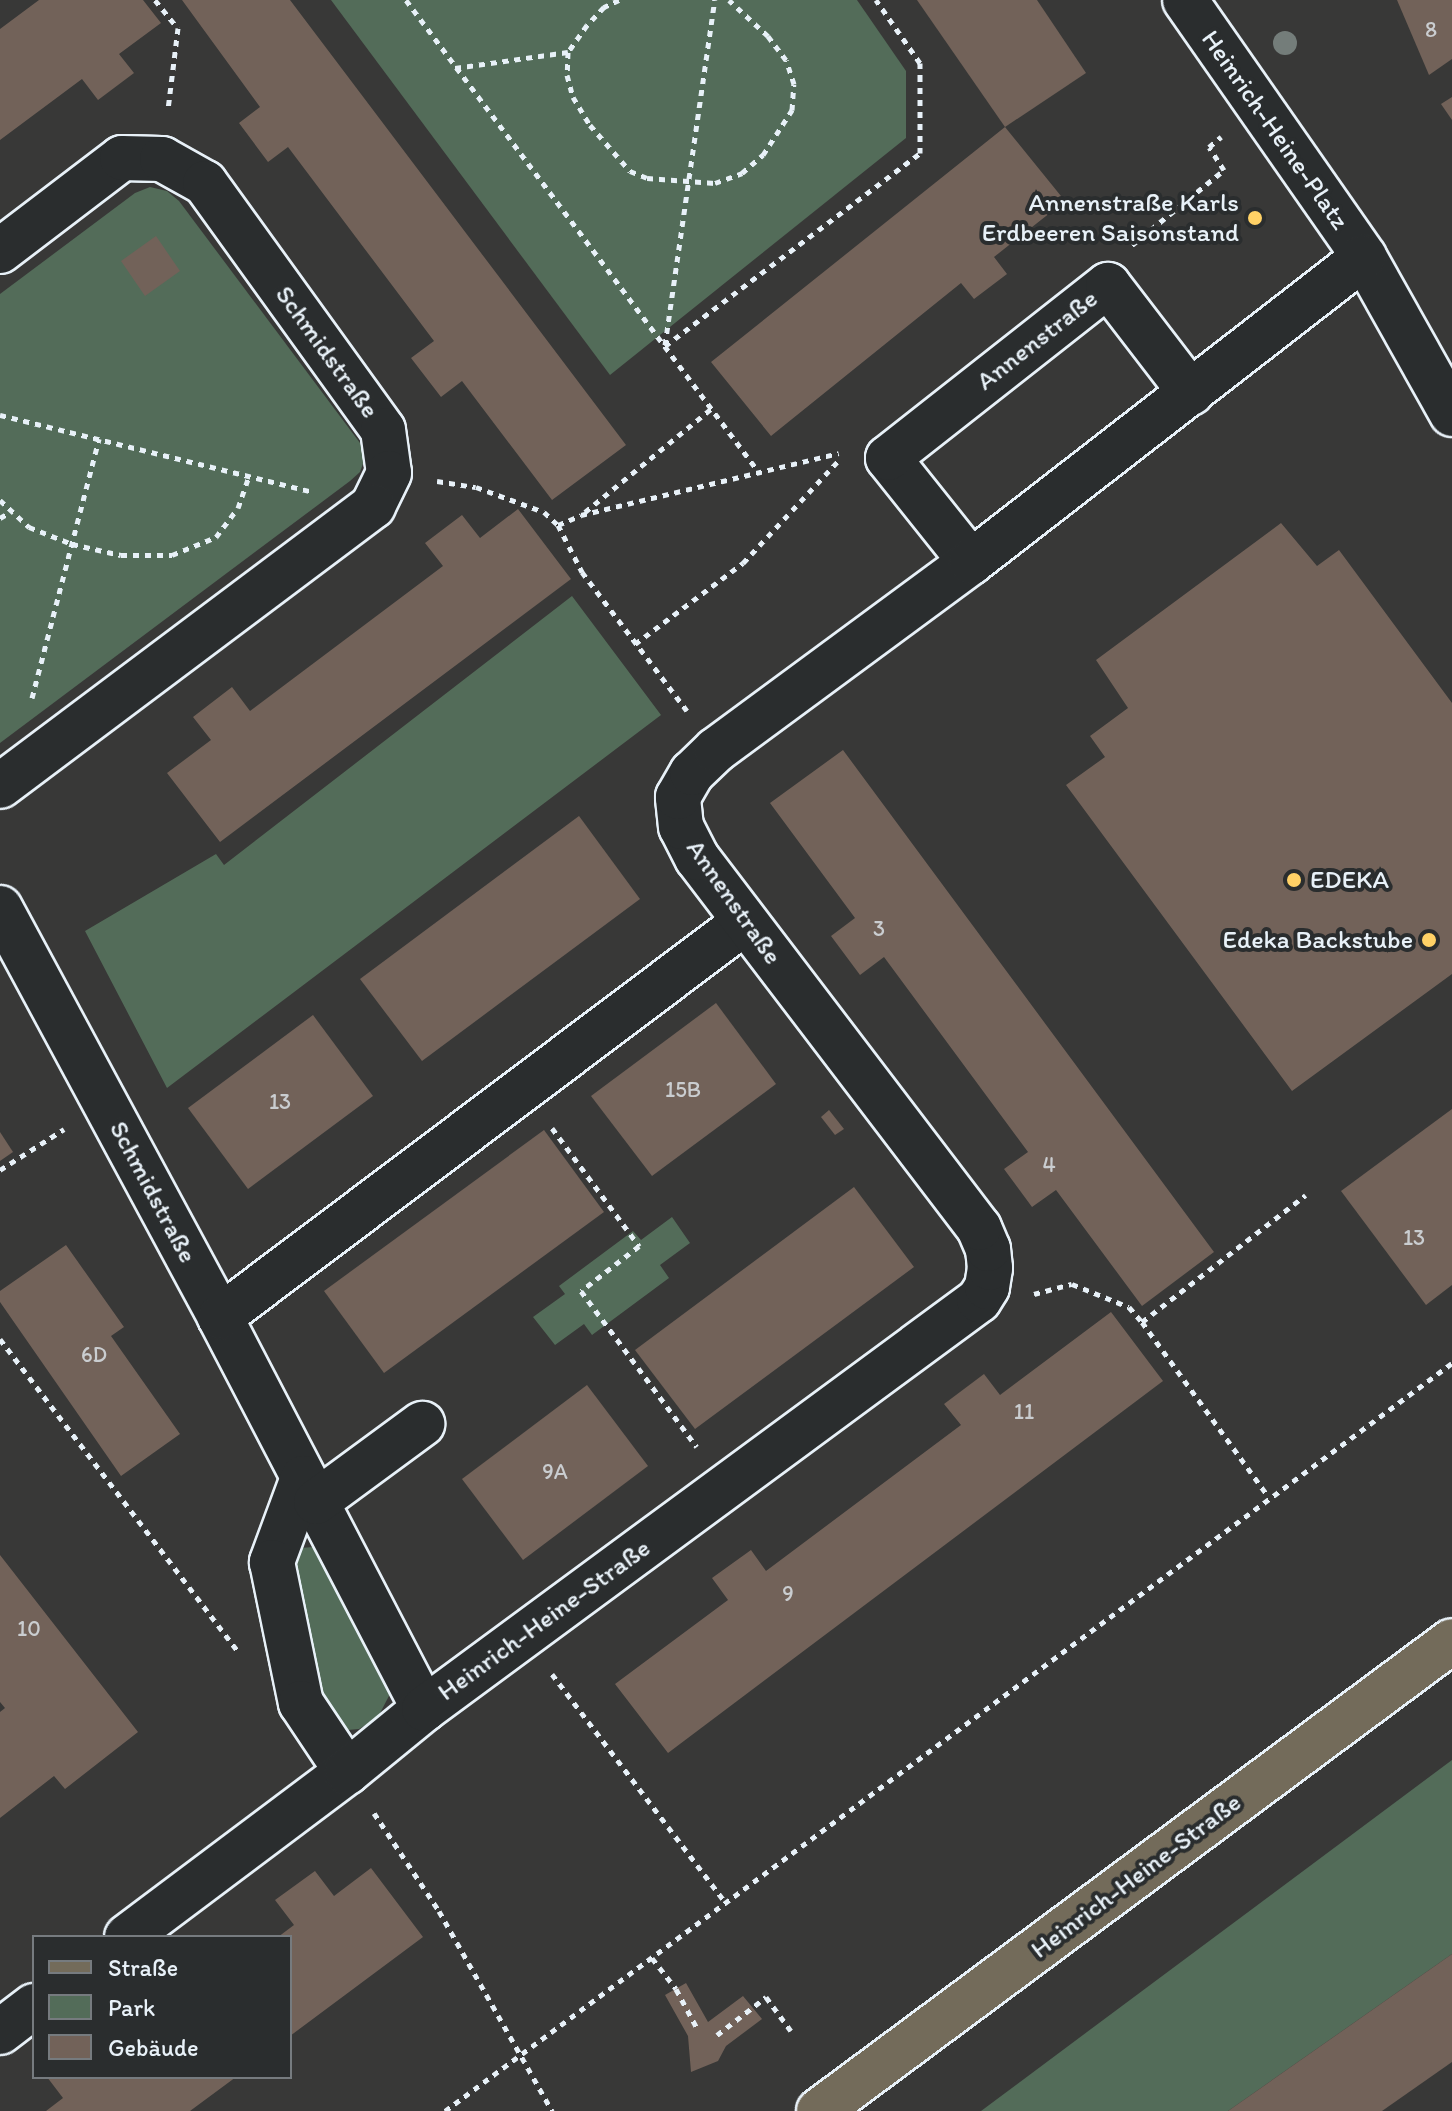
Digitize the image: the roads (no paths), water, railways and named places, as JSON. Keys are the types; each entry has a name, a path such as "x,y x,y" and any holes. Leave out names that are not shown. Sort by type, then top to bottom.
{"main road":[{"name":"Heinrich-Heine-Straße","path":"819,2111 1452,1641"}],"street":[{"name":"Heinrich-Heine-Platz","path":"1188,1 1364,257"},
{"name":"Schmidstraße","path":"0,251 122,158 162,159 205,183 383,430 381,490 0,786"},
{"name":"Annenstraße","path":"967,1311 987,1287 988,1249 979,1228 697,858 681,827 678,797 692,773 716,750 971,562 1364,257"},
{"path":"1364,257 1452,414"},
{"name":"Annenstraße","path":"971,562 888,458 1108,285 1191,393"},
{"name":"Schmidstraße","path":"0,908 220,1317 424,1709"},
{"path":"220,1317 745,922"},
{"name":"Heinrich-Heine-Straße","path":"130,1935 523,1635 967,1311"},
{"path":"347,1772 301,1703 272,1562 309,1490 422,1424"},
{"path":"0,2032 32,2008"}],"place":[{"name":"Annenstraße Karls Erdbeeren Saisonstand","path":"1255,218"},
{"name":"EDEKA","path":"1294,880"},
{"name":"Edeka Backstube","path":"1429,940"}]}
